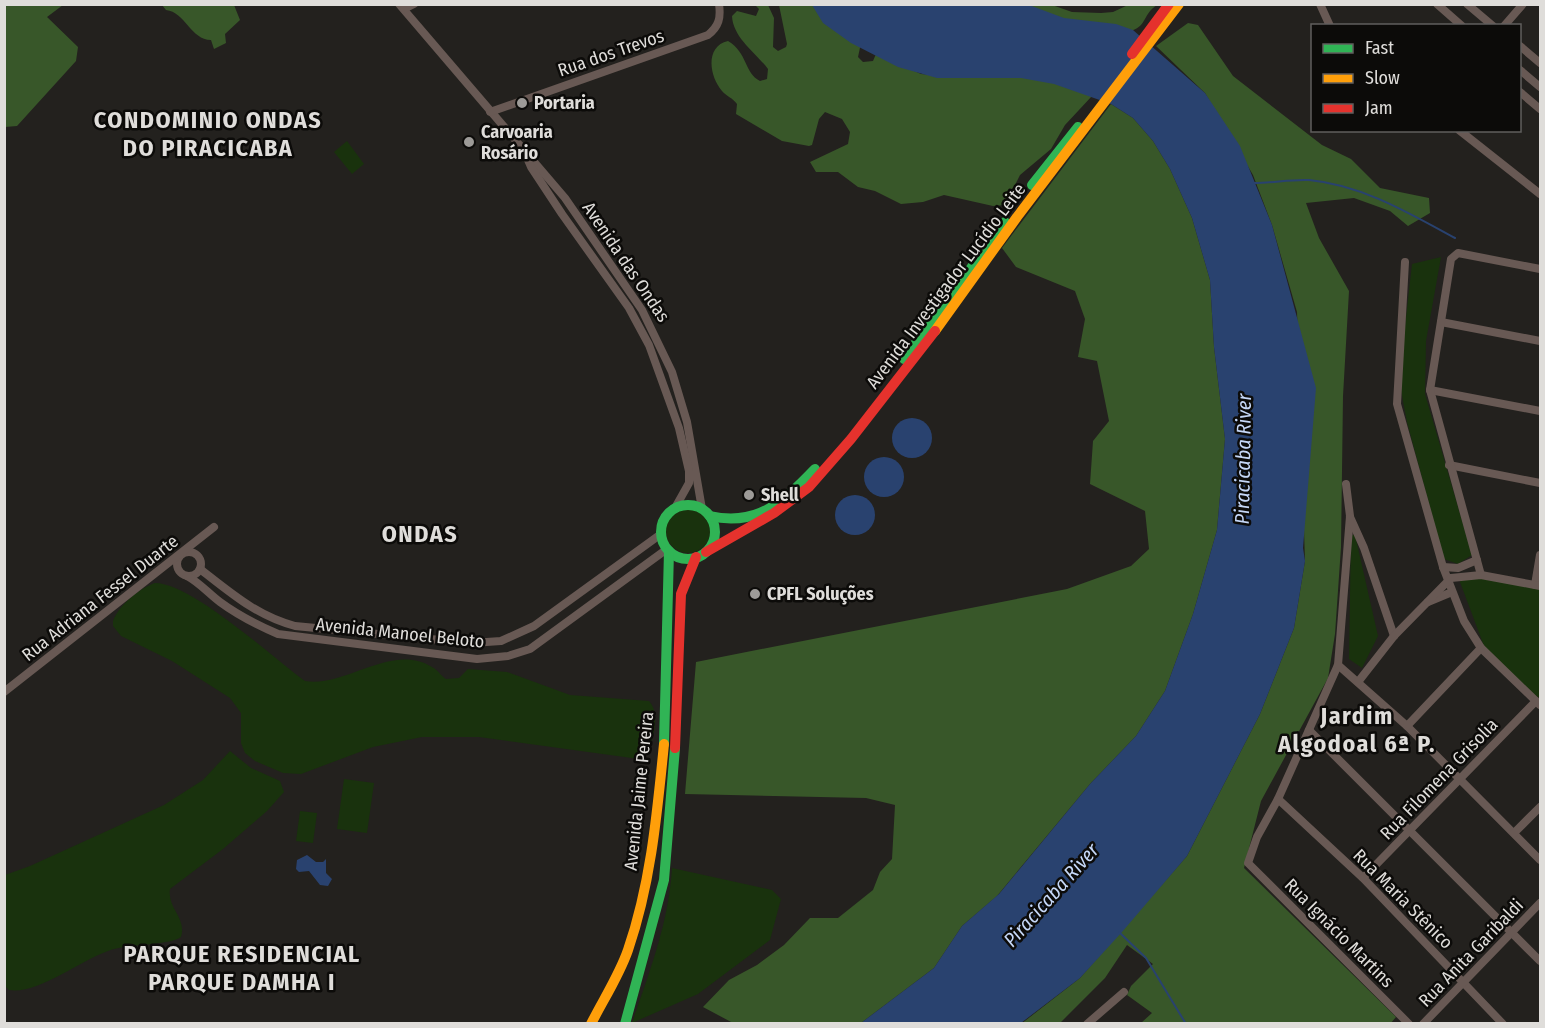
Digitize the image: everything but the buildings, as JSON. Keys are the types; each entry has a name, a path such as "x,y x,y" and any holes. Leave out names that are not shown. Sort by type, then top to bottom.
{"main road":[{"name":"Avenida Investigador Lucídio Leite","path":"1154,31 1169,4"},
{"name":"Avenida Investigador Lucídio Leite","path":"701,554 774,513 809,487 851,439 962,296 1017,217 1154,31 1179,4"},
{"name":"Avenida Investigador Lucídio Leite","path":"706,513 740,520 760,513 790,493 819,466 850,431 1096,110"},
{"path":"688,505 706,513 713,523 714,539 701,554 682,558 668,550 661,534 667,515 675,508 688,505"},
{"name":"Avenida Jaime Pereira","path":"591,1023 627,953 644,899 653,847 664,743 668,550"},
{"name":"Avenida Jaime Pereira","path":"625,1023 644,961 664,880 675,753 681,594 688,572 701,554"}],"street":[{"path":"402,7 414,4"},
{"name":"Rua dos Trevos","path":"490,112 708,35 718,26 721,15 719,4"},
{"path":"1320,4 1329,24"},
{"path":"1437,4 1460,24"},
{"path":"1467,4 1491,24"},
{"path":"1506,24 1523,4"},
{"name":"Avenida das Ondas","path":"402,7 565,198 650,322 675,381 687,422 706,513"},
{"path":"1521,47 1540,63"},
{"path":"1521,71 1540,87"},
{"path":"1521,93 1540,109"},
{"path":"1462,132 1540,194"},
{"name":"Avenida das Ondas","path":"524,149 531,167 626,303 645,337 672,407 689,471 689,483 675,508"},
{"path":"531,167 558,195 565,198"},
{"path":"562,214 571,214 594,240"},
{"path":"1481,575 1430,390 1451,259 1458,253 1540,269"},
{"path":"1405,262 1397,404 1443,567 1464,621 1481,648 1539,702"},
{"path":"1441,322 1540,341"},
{"path":"645,337 653,340 675,381"},
{"path":"1430,390 1540,411"},
{"path":"1449,465 1540,483"},
{"path":"1278,799 1338,665 1350,516 1346,484"},
{"path":"1350,516 1364,548 1394,636"},
{"name":"Rua Adriana Fessel Duarte","path":"4,692 214,527"},
{"name":"Avenida Manoel Beloto","path":"201,569 262,615 295,626 456,642 489,643 513,637 534,626 661,534"},
{"name":"Avenida Manoel Beloto","path":"186,576 199,582 219,601 248,621 278,634 477,659 508,656 530,649 668,550"},
{"path":"182,553 196,554 201,561 201,569 193,576 186,576 178,568 182,553"},
{"path":"1358,682 1394,636 1455,576 1481,575 1538,585 1540,555"},
{"path":"1443,567 1458,568 1477,560"},
{"path":"1424,604 1452,592"},
{"path":"1407,726 1481,648"},
{"path":"1338,665 1460,777 1540,860"},
{"name":"Rua Filomena Grisolia","path":"1364,878 1460,777 1539,702"},
{"path":"1309,730 1411,829 1540,961"},
{"name":"Rua Ignácio Martins","path":"1278,799 1257,837 1248,863 1409,1023"},
{"name":"Rua Maria Stênico","path":"1278,799 1364,878 1503,1023"},
{"path":"1514,833 1540,807"},
{"name":"Rua Anita Garibaldi","path":"1423,1023 1540,903"},
{"path":"1093,1022 1124,992"}],"green space":[{"path":"4,5 63,5 47,17 78,47 76,61 17,126 5,127"},
{"path":"162,5 234,5 240,20 225,34 226,43 214,49 211,40 198,36 178,16 166,10"},
{"path":"755,5 768,5 774,18 773,47 778,51 787,44 779,5 814,5 861,43 858,57 863,62 873,61 876,54 921,74 966,78 1030,73 1092,96 1065,125 1051,149 1020,175 1005,205 993,206 944,195 923,202 901,204 875,191 858,187 838,172 816,172 810,162 848,144 850,132 842,119 825,112 819,119 812,145 809,146 782,141 736,114 737,104 722,91 714,78 713,55 721,44 728,41 739,51 755,77 760,81 767,79 768,69 741,38 733,24 732,16 737,11 756,16 759,9"},
{"path":"995,5 1052,5 1072,12 1101,13 1113,12 1128,5 1157,5 1148,13 1141,25 1132,31 1124,32"},
{"path":"1188,23 1198,25 1233,76 1322,145 1351,159 1380,188 1429,198 1430,213 1408,226 1390,211 1354,198 1306,203 1319,238 1349,291 1343,396 1341,547 1335,634 1328,678 1261,801 1244,868 1396,1017 1390,1024 1141,1023 1152,1013 1127,995 1131,986 1153,964 1127,945 1105,978 1060,1023 1021,1024 1080,978 1187,856 1260,714 1294,628 1305,561 1297,312 1272,225 1253,175 1205,93 1156,46"},
{"path":"1111,104 1133,118 1153,141 1170,169 1192,218 1210,280 1214,347 1225,439 1217,530 1193,614 1165,691 1136,736 1090,784 997,896 962,926 934,968 861,1023 733,1023 703,1007 729,980 757,965 784,945 810,918 838,918 873,890 880,872 892,859 895,805 866,798 685,794 696,662 1067,589 1131,566 1149,549 1145,511 1090,484 1093,441 1109,421 1097,361 1078,357 1085,319 1075,291 1016,267 1002,248"},
{"path":"347,141 364,164 352,174 334,152"},
{"path":"1441,257 1426,341 1425,394 1472,555 1458,564 1444,559 1407,422 1399,380 1412,264"},
{"path":"688,509 704,515 710,531 704,547 688,553 672,547 666,531 672,515"},
{"path":"1351,535 1355,535 1378,636 1362,668 1349,659"},
{"path":"1480,578 1540,589 1540,697 1536,697 1484,646 1460,582 1461,579"},
{"path":"155,583 171,586 210,608 305,681 336,678 385,662 401,660 417,661 432,667 446,679 459,678 468,669 507,672 570,695 649,701 655,714 653,738 644,759 639,759 479,737 422,737 373,747 301,774 283,773 255,761 245,753 241,743 241,713 230,698 172,661 121,636 113,626 116,615 125,603"},
{"path":"230,751 251,768 280,781 284,792 267,811 223,849 170,889 171,902 181,924 181,937 167,942 116,948 45,982 20,990 9,990 4,985 5,875 30,866 164,805 203,780"},
{"path":"344,779 374,783 367,833 337,829"},
{"path":"300,811 317,813 313,843 296,841"},
{"path":"672,868 772,890 781,899 770,940 698,994 632,1023 663,928"}],"water":[{"name":"Piracicaba River","path":"812,5 1029,5 1064,18 1116,24 1133,30 1205,93 1240,146 1272,225 1316,388 1303,548 1305,561 1294,628 1260,714 1187,856 1080,978 1021,1023 861,1023 934,968 962,926 999,894 1090,784 1136,736 1165,691 1193,614 1217,530 1225,439 1214,347 1210,280 1192,218 1170,169 1153,141 1133,118 1111,104 1054,84 1021,78 937,78 898,67 851,43 823,23"},
{"path":"912,418 926,424 932,438 926,452 912,458 898,452 892,438 898,424"},
{"path":"884,457 898,463 904,477 898,491 884,497 870,491 864,477 870,463"},
{"path":"855,495 869,501 875,515 869,529 855,535 841,529 835,515 841,501"},
{"path":"307,855 316,862 323,862 326,859 326,873 332,879 328,886 320,885 309,871 299,872 296,869 297,860"}],"waterway":[{"path":"1254,183 1309,180 1348,188 1385,202 1455,238"},
{"path":"1119,932 1146,958 1186,1024"}],"traffic: fast":[{"path":"1032,185 1078,127"},
{"path":"904,359 1005,222"},
{"path":"710,516 742,518 769,509 781,501 815,469"},
{"path":"688,505 698,507 707,513 713,522 715,532 713,542 707,551 698,557 688,559 678,557 669,551 663,542 661,532 663,522 669,513 678,507 688,505"},
{"path":"664,744 669,551"},
{"path":"625,1024 664,880 675,748"}],"traffic: slow":[{"path":"935,331 1017,217 1179,4"},
{"path":"591,1024 620,969 636,925 648,874 664,744"}],"traffic: jam":[{"path":"1132,54 1169,4"},
{"path":"706,552 774,513 809,487 851,439 935,331"},
{"path":"675,748 681,594 696,557"}],"place":[{"name":"Portaria","path":"522,103"},
{"name":"Carvoaria Rosário","path":"469,142"},
{"name":"Shell","path":"749,495"},
{"name":"CPFL Soluções","path":"755,594"}],"district":[{"name":"CONDOMINIO ONDAS DO PIRACICABA","path":"208,134"},
{"name":"ONDAS","path":"420,534"},
{"name":"Jardim Algodoal 6ª P.","path":"1357,730"},
{"name":"PARQUE RESIDENCIAL PARQUE DAMHA I","path":"242,968"}]}
